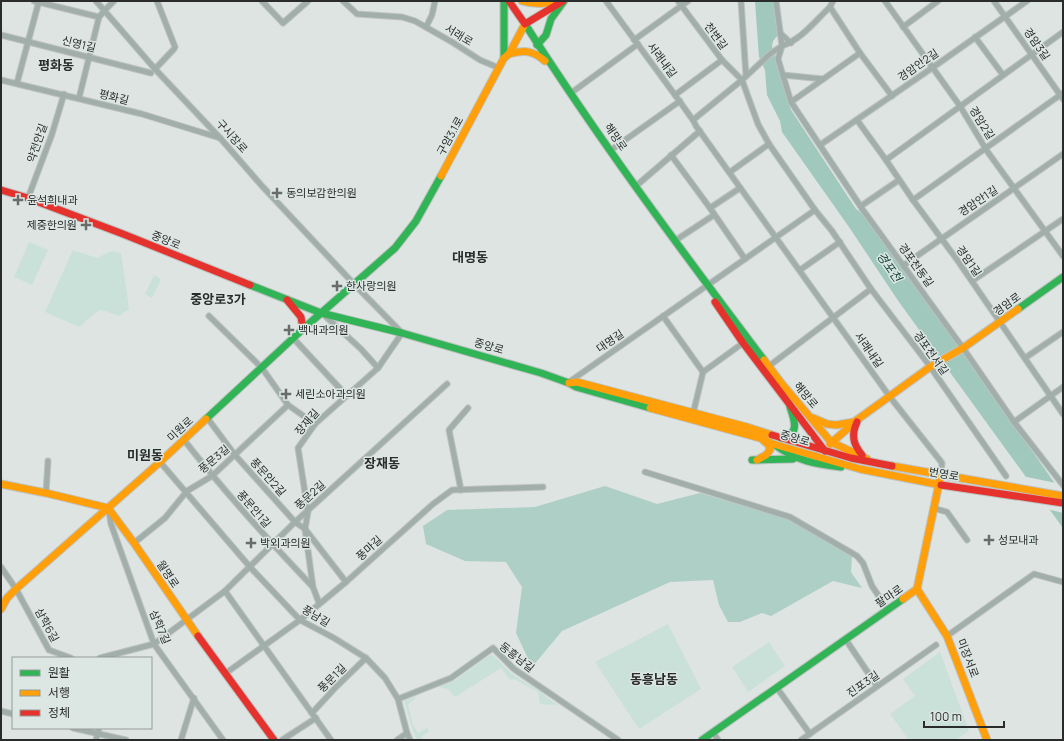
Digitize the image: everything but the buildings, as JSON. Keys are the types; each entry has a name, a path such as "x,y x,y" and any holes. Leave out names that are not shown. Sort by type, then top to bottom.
{"street":[{"path":"17,83 37,1 99,18"},
{"name":"구시장로","path":"96,1 105,10 153,71 221,139 262,186 354,284"},
{"path":"80,98 99,18 114,1"},
{"path":"153,71 175,47 157,1"},
{"path":"262,1 283,23 304,2"},
{"name":"서래로","path":"343,1 356,14 402,17 415,21 480,60 499,68"},
{"path":"426,27 432,15 434,1"},
{"path":"504,1 507,56 527,50 537,53 553,68"},
{"name":"해망로","path":"509,1 553,68 707,284 769,366 831,442"},
{"path":"522,1 528,3 547,4 559,1"},
{"path":"525,24 564,1"},
{"path":"537,45 546,35 551,19 564,1"},
{"name":"서래내길","path":"606,1 694,120 740,188 890,397 942,463 941,474"},
{"path":"571,93 636,42 680,3 688,1"},
{"path":"741,1 744,78"},
{"name":"경포천동길","path":"776,1 782,46 778,59 791,102 861,206 1014,422 1063,485"},
{"path":"694,120 770,54 782,46 791,43 801,35 830,7 833,1"},
{"name":"경암2길","path":"885,1 960,106 985,148 1063,256"},
{"path":"903,27 938,1"},
{"name":"경암3길","path":"994,1 1062,96"},
{"name":"경암안2길","path":"820,145 1027,1"},
{"name":"천변길","path":"680,3 722,60 744,78"},
{"path":"830,7 860,53 892,96"},
{"name":"구암3.1로","path":"322,313 395,248 416,221 499,68 525,24"},
{"path":"780,33 791,43"},
{"path":"886,160 1063,33"},
{"name":"신영1길","path":"1,35 90,58 153,71"},
{"path":"975,37 1003,75"},
{"path":"791,102 860,53"},
{"path":"675,95 722,60"},
{"path":"783,75 823,79"},
{"name":"경포천서길","path":"744,78 753,111 769,144 815,210 840,242 871,289 930,367 1006,476"},
{"name":"평화길","path":"1,80 142,114 221,139"},
{"name":"약전안길","path":"28,198 52,134 64,94"},
{"path":"913,200 985,148 1062,96"},
{"path":"611,150 680,101"},
{"name":"경암1길","path":"857,120 972,281 1063,414"},
{"path":"636,186 700,131"},
{"path":"730,172 769,144"},
{"name":"경암안1길","path":"904,265 1063,154"},
{"path":"671,155 745,258"},
{"path":"861,206 899,180"},
{"path":"710,208 740,188"},
{"name":"중앙로","path":"1,190 28,198 322,313 402,333 541,373 576,387 693,416 747,427 775,440"},
{"path":"707,284 815,210"},
{"path":"676,240 714,214"},
{"path":"972,281 1063,219"},
{"path":"800,270 840,242"},
{"name":"경암로","path":"930,367 963,348 1063,277"},
{"name":"중앙로","path":"354,284 402,333"},
{"name":"해망로","path":"707,284 709,293 743,343 824,454"},
{"name":"대명길","path":"569,383 707,284"},
{"path":"769,366 871,289"},
{"path":"286,298 299,314 304,324 304,329"},
{"name":"중앙로","path":"322,313 360,348 378,368"},
{"name":"미원로","path":"1,607 16,589 160,462 293,338 322,313"},
{"path":"209,316 262,368 288,405 315,424"},
{"path":"663,316 703,372"},
{"path":"1024,358 1063,332"},
{"name":"장재길","path":"319,603 313,587 305,529 308,512 298,448 315,424 378,368 402,333"},
{"path":"293,338 347,396"},
{"path":"693,416 703,372 743,343"},
{"path":"806,413 818,421 832,425 854,422 930,367"},
{"name":"풍문2길","path":"186,620 226,591 273,546 295,522 308,512 447,384"},
{"path":"1014,422 1063,387"},
{"name":"풍문3길","path":"134,543 166,518 186,491 212,476 288,405"},
{"path":"790,407 796,421 794,430 789,436 775,440 788,455 796,459"},
{"path":"461,490 449,430 468,408"},
{"name":"중앙로","path":"693,416 760,438 775,440 824,454"},
{"name":"풍문안2길","path":"208,418 235,455 295,522 305,529 346,582"},
{"path":"824,454 831,442 860,418"},
{"path":"860,418 854,427 852,437 856,449 867,460"},
{"path":"760,438 769,445 770,450 763,457 752,460 789,458 822,465 860,468"},
{"name":"풍문안1길","path":"184,440 212,476 273,546 313,587"},
{"path":"831,442 867,460"},
{"name":"번영로","path":"824,454 867,460 1063,496"},
{"name":"번영로","path":"824,454 860,468 939,485 1063,503"},
{"path":"46,493 48,461"},
{"name":"풍남길","path":"160,462 250,567 300,620 334,638 366,658 385,678 398,699 410,740"},
{"path":"645,472 790,517 856,556 863,563 872,586 888,610"},
{"name":"팔마로","path":"702,740 918,590 933,508 941,474"},
{"path":"1,484 108,508"},
{"name":"풍마길","path":"226,673 300,620 346,582 433,504 452,490 543,487"},
{"name":"월명로","path":"108,508 134,543 186,620 274,740"},
{"name":"삼학7길","path":"108,508 111,524 154,644 224,740"},
{"path":"933,508 947,512 967,540"},
{"name":"삼학6길","path":"1,567 16,589 49,650 68,657"},
{"path":"947,636 1034,574 1063,582"},
{"name":"미장서로","path":"918,590 947,636 987,740"},
{"path":"226,591 332,740"},
{"path":"117,656 154,644 186,620"},
{"path":"846,640 877,686"},
{"name":"진포3길","path":"801,740 936,645"},
{"name":"동흥남길","path":"398,699 451,678 493,648 514,669 618,740"},
{"name":"풍문1길","path":"282,740 314,715 336,687 366,658"},
{"path":"777,688 810,734"},
{"path":"181,740 194,698"},
{"path":"1,711 12,714"},
{"path":"81,729 98,731 126,740"},
{"path":"96,740 98,731"},
{"path":"713,732 718,740"},
{"path":"397,740 407,733"}],"shaded area":[{"path":"29,242 48,250 32,285 14,277"},
{"path":"73,250 97,258 111,251 121,253 129,309 119,316 100,310 79,327 45,312"},
{"path":"154,275 161,279 152,298 145,294"},
{"path":"605,486 657,504 700,493 792,520 852,557 851,572 862,588 833,581 771,616 762,613 740,622 728,622 719,605 713,580 670,582 562,631 532,667 516,633 522,587 506,562 465,561 426,544 423,526 447,510 535,507"},
{"path":"668,624 701,689 639,729 595,662"},
{"path":"769,642 785,666 748,692 732,667"},
{"path":"940,652 969,731 956,740 909,740 890,714 915,696 903,679"},
{"path":"490,655 493,655 513,675 539,691 557,705 540,704 538,692 514,679 510,680 501,668 455,697 448,689 438,687 454,681"},
{"path":"417,696 408,705 413,725 418,733 427,728 429,731 422,736 422,740 417,740 404,701"}],"water":[{"name":"경포천","path":"755,1 774,1 778,35 773,41 772,46 791,110 856,209 863,214 962,351 1063,495 1063,528 899,302 849,227 782,132 780,121 767,95 765,70 759,57"}],"pier":[{"path":"1022,476 1056,483 1063,492 1063,513 1047,509"}],"traffic: fast":[{"path":"504,1 504,58"},
{"path":"537,45 546,35 551,19 564,1"},
{"path":"525,24 611,152 671,236 764,360"},
{"path":"206,419 303,329 395,248 416,221 441,176"},
{"path":"1018,309 1063,277"},
{"path":"250,285 321,313 402,333 541,373 576,387 650,408"},
{"path":"781,438 791,434 794,431 794,422 790,407"},
{"path":"775,445 791,455 806,461 841,467"},
{"path":"752,460 793,459"},
{"path":"702,740 903,599"}],"traffic: slow":[{"path":"522,1 540,4 559,1"},
{"path":"441,176 504,58 509,54 525,24"},
{"path":"509,54 528,52 545,61"},
{"path":"813,418 827,424 836,425 854,422 930,367 963,348 1018,309"},
{"path":"764,360 782,384 831,442 867,459"},
{"path":"569,383 577,382 772,435"},
{"path":"650,408 760,438 773,444 860,469 941,485"},
{"path":"1,609 7,598 16,589 160,462 206,419"},
{"path":"830,444 855,422"},
{"path":"757,460 766,455 770,450 769,445 764,441"},
{"path":"892,466 1063,496"},
{"path":"903,599 917,589 941,474"},
{"path":"1,484 108,508 198,636"},
{"path":"917,589 947,636 987,740"}],"traffic: jam":[{"path":"509,1 525,24 563,1"},
{"path":"1,190 28,198 123,234 250,285"},
{"path":"287,300 301,317 303,329"},
{"path":"715,302 743,343 825,451"},
{"path":"857,422 854,431 854,439 862,455"},
{"path":"772,435 851,458 892,466"},
{"path":"941,485 1063,503"},
{"path":"198,636 274,740"}],"place":[{"name":"동의보감한의원","path":"277,193"},
{"name":"윤석희내과","path":"18,200"},
{"name":"제중한의원","path":"86,225"},
{"name":"한사랑의원","path":"337,286"},
{"name":"백내과의원","path":"289,330"},
{"name":"세린소아과의원","path":"286,394"},
{"name":"성모내과","path":"989,540"},
{"name":"박외과의원","path":"251,543"}],"district":[{"name":"평화동","path":"56,65"},
{"name":"대명동","path":"470,257"},
{"name":"중앙로3가","path":"218,299"},
{"name":"미원동","path":"145,455"},
{"name":"장재동","path":"382,463"},
{"name":"동흥남동","path":"654,679"}]}
